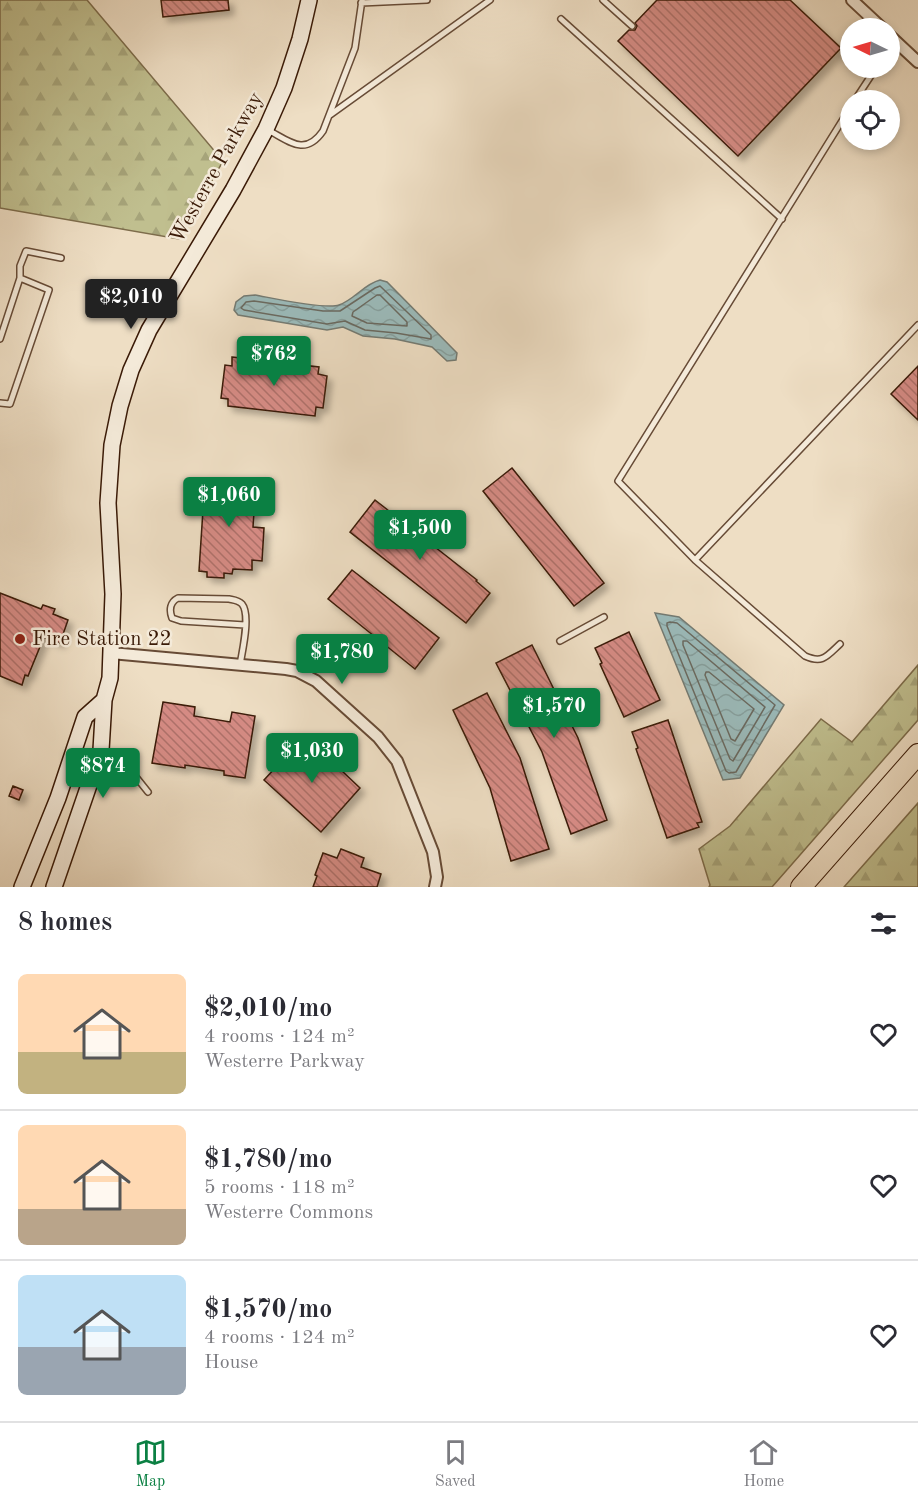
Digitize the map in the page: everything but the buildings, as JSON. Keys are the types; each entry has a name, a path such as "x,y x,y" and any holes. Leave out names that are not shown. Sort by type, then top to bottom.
{"highway":[{"path":"801,887 918,754"}],"street":[{"name":"Westerre Parkway","path":"54,887 101,750 104,700 110,678 113,594 108,503 112,445 120,406 131,370 149,330 233,190 266,129 300,39 309,0"},
{"path":"852,0 871,18"},
{"path":"900,47 918,62"},
{"path":"111,653 297,671 316,681 378,737 397,760 433,852 437,877 435,887"},
{"path":"22,887 58,798 85,717 104,700"}],"lane":[{"path":"266,129 294,144 307,146 315,142 322,131 355,48 362,2 427,0"},
{"path":"328,116 490,0"},
{"path":"603,0 632,26"},
{"path":"561,19 782,219"},
{"path":"840,124 618,481 695,560 805,656 815,661 824,658 840,644"},
{"path":"0,339 20,278 20,266 26,250 62,258"},
{"path":"0,403 10,404 49,290 20,278"},
{"path":"695,560 918,325"},
{"path":"240,665 245,625 244,609 237,600 178,598 172,603 170,609 172,618 181,621 245,625"},
{"path":"560,641 604,617"},
{"path":"101,750 136,777 148,792"}],"green space":[{"path":"0,0 87,0 223,161 179,239 0,208"},
{"path":"918,665 918,720 772,887 709,887 699,849 730,826 821,719 852,742"},
{"path":"918,803 918,887 844,887"}],"water":[{"path":"380,280 387,282 457,353 456,360 447,361 432,347 395,339 363,336 343,327 327,330 238,315 234,310 236,302 244,296 255,295 311,305 339,305"},
{"path":"655,613 679,617 784,705 740,778 723,780"}],"place":[{"name":"Fire Station 22","path":"20,639"}]}
